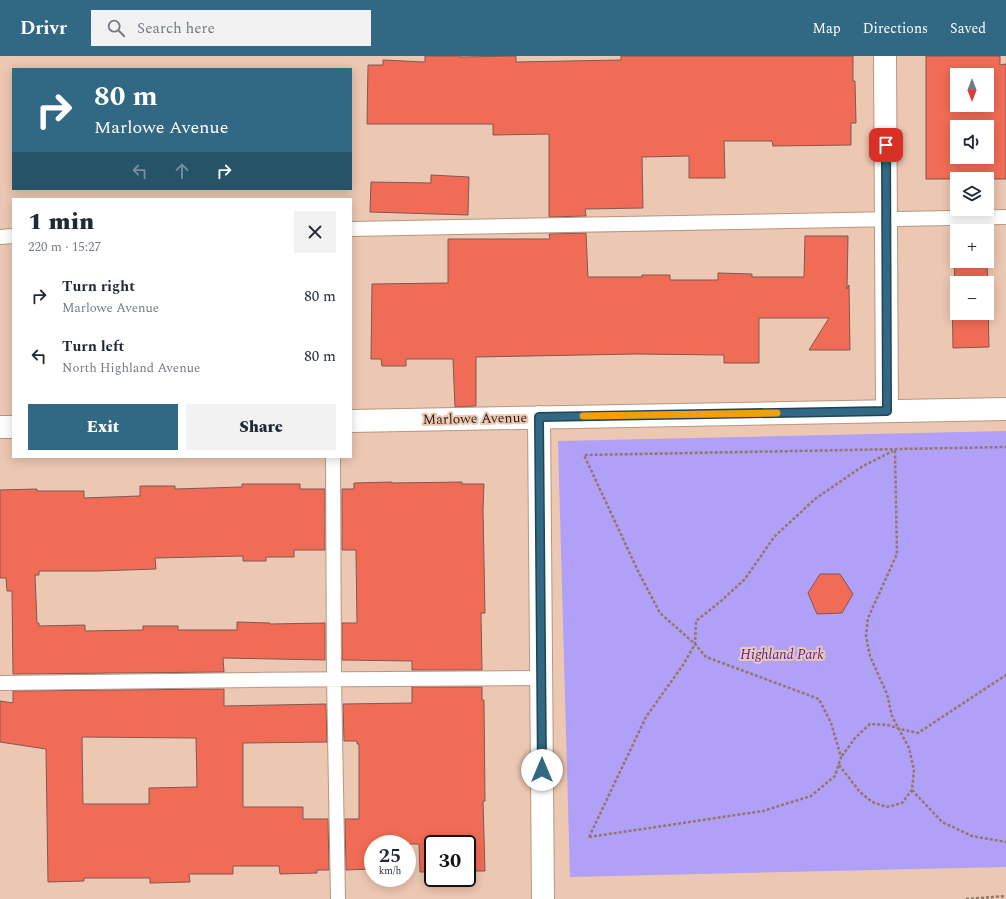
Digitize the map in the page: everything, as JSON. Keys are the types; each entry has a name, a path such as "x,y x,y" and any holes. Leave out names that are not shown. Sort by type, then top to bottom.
{"street":[{"path":"885,56 887,411"},
{"name":"Marlowe Avenue","path":"352,421 1006,409"},
{"path":"539,417 543,899"},
{"path":"0,427 12,426"}],"lane":[{"path":"352,228 1006,217"},
{"path":"0,237 12,236"},
{"path":"333,458 334,678 338,899"},
{"path":"0,682 235,681 334,678 541,678"}],"path":[{"path":"842,757 831,723 819,699 706,657 695,644 660,614 638,571 584,454 1006,447"},
{"path":"895,450 863,466 816,500 774,537 745,579 696,621 695,644 683,665 646,717 589,837 763,811 811,796 835,776 842,757 854,738 870,724 888,725 900,730 918,732 953,711 1006,675"},
{"path":"839,765 860,792 872,802 887,807 902,803 912,790 914,770 908,748 892,716 887,694 870,656 866,636 868,618 897,554 895,450"},
{"path":"912,790 942,822 972,836 1006,842"},
{"path":"966,899 1006,896"}],"green space":[{"name":"Highland Park","path":"1006,431 1006,867 570,877 558,441"}],"building":[{"path":"425,56 516,56 516,62 621,60 621,56 853,56 856,123 851,123 851,145 773,146 772,141 724,141 725,178 689,178 689,156 642,157 643,208 585,209 586,216 549,217 549,134 493,135 493,124 367,124 368,65 383,65 383,60 425,62"},
{"path":"926,56 1000,56 1000,65 1006,64 1006,179 994,179 994,172 950,172 950,179 926,179"},
{"path":"431,175 469,177 468,215 370,212 371,182 431,183"},
{"path":"586,233 588,277 642,277 642,275 670,275 670,280 718,280 718,273 752,274 752,277 804,277 805,236 848,236 847,289 849,285 850,350 809,350 829,318 759,318 759,363 724,363 724,355 636,354 476,357 476,406 455,407 453,359 406,359 406,366 382,366 381,359 371,359 372,284 448,283 448,239 550,239 549,234"},
{"path":"954,268 987,268 987,276 955,276"},
{"path":"953,320 988,320 989,347 953,348"},
{"path":"462,482 462,484 484,484 483,510 485,613 481,613 482,670 412,670 412,661 342,660 342,623 357,623 356,550 342,550 342,489 354,489 354,483"},
{"path":"242,484 300,484 300,489 325,489 325,550 294,550 294,557 266,557 266,561 243,561 243,556 155,558 156,569 39,571 39,575 35,575 37,623 39,623 39,626 85,625 85,631 143,630 143,626 178,626 178,630 237,630 237,622 270,624 325,623 325,660 223,658 224,672 13,674 12,591 7,591 6,578 0,578 0,490 37,489 37,491 84,491 84,498 140,496 140,486 175,486 175,489 242,487"},
{"path":"820,574 840,574 853,594 842,613 817,614 808,593"},
{"path":"412,687 482,687 482,700 484,700 485,801 483,801 485,871 476,871 476,835 424,835 424,872 420,872 419,844 416,844 416,835 364,835 364,869 346,870 345,819 359,819 359,744 357,744 357,741 344,741 343,704 412,703"},
{"path":"224,689 224,706 326,704 327,742 243,743 243,807 303,807 303,819 328,819 329,870 317,870 317,873 280,874 279,866 233,866 233,874 189,874 190,882 150,883 150,878 84,878 84,881 48,882 46,749 0,742 0,701 13,703 13,691","holes":["82,737 196,738 197,787 149,788 149,804 83,804"]}],"slow traffic":[{"path":"583,416 777,413"}],"route":[{"path":"542,770 539,417 887,411 886,145"}]}
